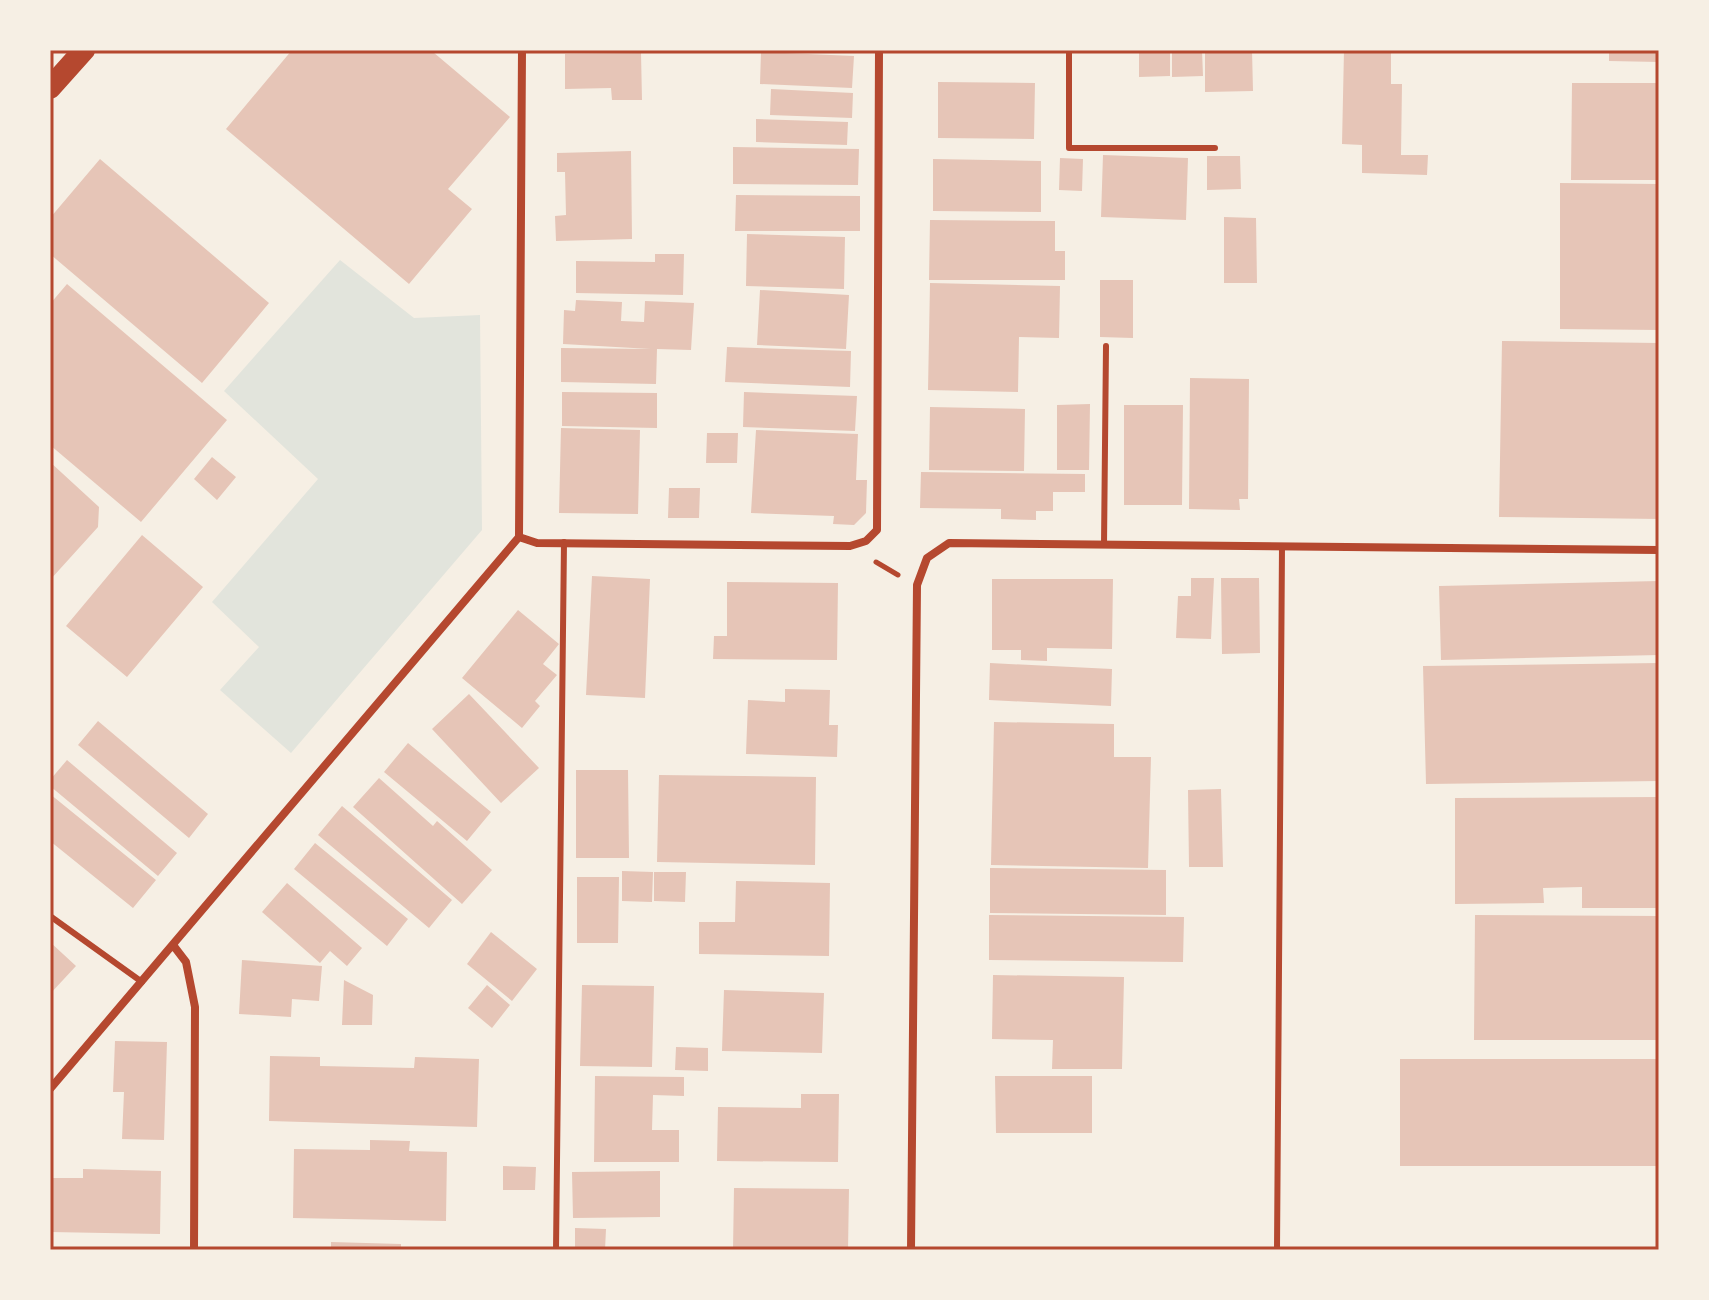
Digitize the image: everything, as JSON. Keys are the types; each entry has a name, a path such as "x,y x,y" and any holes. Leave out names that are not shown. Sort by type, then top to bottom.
{"highway":[{"path":"50,88 84,50"}],"street":[{"path":"50,1089 519,537 522,50"},
{"path":"519,537 537,543 850,546 866,541 877,530 879,50"},
{"path":"911,1250 917,585 927,558 949,543 1659,550"},
{"path":"173,945 186,962 195,1007 194,1250"}],"lane":[{"path":"1069,50 1069,148 1215,148"},
{"path":"1104,545 1106,346"},
{"path":"556,1250 564,542"},
{"path":"1277,1250 1282,546"},
{"path":"50,916 142,982"}],"path":[{"path":"877,530 874,561 917,585"}],"shaded area":[{"path":"340,260 414,318 480,315 482,530 291,753 220,690 259,647 212,602 318,479 224,391"}],"building":[{"path":"292,50 435,50 433,52 510,117 448,189 472,209 409,284 226,129"},
{"path":"1081,50 1134,50 1134,53 1081,53"},
{"path":"1139,50 1170,50 1170,76 1139,77"},
{"path":"1172,50 1202,50 1203,76 1172,77"},
{"path":"1205,50 1252,50 1253,91 1205,92"},
{"path":"1344,50 1391,50 1391,84 1402,84 1401,155 1428,155 1427,175 1362,173 1362,145 1342,144"},
{"path":"1609,50 1659,50 1659,62 1609,61"},
{"path":"761,52 854,56 852,88 760,84"},
{"path":"641,53 642,100 612,100 611,88 565,89 565,54"},
{"path":"938,82 1035,83 1034,139 938,138"},
{"path":"1572,83 1659,83 1659,180 1571,180"},
{"path":"771,89 853,93 852,118 770,115"},
{"path":"756,119 848,122 847,145 756,142"},
{"path":"733,147 859,149 858,185 733,184"},
{"path":"631,151 632,239 556,241 555,216 566,215 565,172 557,172 557,153"},
{"path":"1103,155 1188,158 1186,220 1101,217"},
{"path":"1207,156 1240,156 1241,189 1207,190"},
{"path":"1060,158 1083,159 1082,191 1059,190"},
{"path":"100,159 269,303 202,383 50,254 50,218"},
{"path":"933,159 1041,161 1041,212 933,211"},
{"path":"1560,183 1659,184 1659,330 1560,329"},
{"path":"736,195 860,196 860,231 735,231"},
{"path":"1224,217 1256,218 1257,283 1224,283"},
{"path":"930,220 1055,221 1055,251 1065,251 1065,280 929,280"},
{"path":"747,234 845,237 844,289 746,286"},
{"path":"655,254 684,254 683,295 576,293 576,261 655,262"},
{"path":"1100,280 1133,280 1133,338 1100,337"},
{"path":"930,283 1060,286 1059,338 1019,337 1018,392 928,390"},
{"path":"67,284 227,420 141,522 50,445 50,304"},
{"path":"760,290 849,295 846,349 757,345"},
{"path":"576,300 622,302 621,321 644,322 645,301 694,303 691,350 657,349 656,384 561,382 561,348 651,349 563,344 564,310 575,311"},
{"path":"1502,341 1659,343 1659,519 1499,517"},
{"path":"727,347 851,351 850,387 725,382"},
{"path":"1190,378 1249,379 1248,499 1239,499 1240,510 1189,509"},
{"path":"562,392 657,393 657,428 562,426"},
{"path":"744,392 857,396 855,431 743,427"},
{"path":"1090,404 1089,470 1057,470 1057,405"},
{"path":"1124,405 1183,405 1182,505 1124,505"},
{"path":"930,407 1025,409 1024,471 929,470"},
{"path":"561,428 640,430 638,514 559,513"},
{"path":"756,430 858,434 856,480 867,480 866,513 854,525 833,524 834,516 751,513"},
{"path":"707,433 738,433 737,463 706,463"},
{"path":"212,457 236,477 217,500 194,479"},
{"path":"50,462 99,507 98,527 50,580"},
{"path":"921,472 1085,474 1085,492 1053,492 1053,511 1036,511 1036,520 1001,519 1001,509 920,508"},
{"path":"669,488 700,488 699,518 668,518"},
{"path":"142,535 203,587 127,677 66,626"},
{"path":"592,576 650,579 645,698 586,695"},
{"path":"1191,578 1214,578 1211,639 1176,638 1178,596 1191,596"},
{"path":"1221,578 1259,578 1260,653 1222,654"},
{"path":"992,579 1113,579 1112,649 1047,648 1047,661 1021,660 1021,650 992,650"},
{"path":"1659,581 1659,655 1441,660 1439,586"},
{"path":"727,582 838,583 837,660 713,659 714,636 727,636"},
{"path":"518,610 559,644 543,664 557,675 535,701 540,706 522,728 462,678"},
{"path":"990,663 1112,669 1111,706 989,700"},
{"path":"1659,663 1659,781 1426,784 1423,666"},
{"path":"785,689 830,690 829,725 838,725 837,757 746,754 748,700 785,702"},
{"path":"469,694 539,768 501,803 432,729"},
{"path":"98,721 208,814 189,838 78,745"},
{"path":"994,722 1114,724 1114,757 1151,757 1148,868 991,865"},
{"path":"408,743 491,812 467,841 384,772"},
{"path":"67,760 177,853 158,876 50,786 50,780"},
{"path":"576,770 628,770 629,858 576,858"},
{"path":"659,775 816,777 815,865 657,862"},
{"path":"379,778 433,826 437,821 492,870 462,904 353,807"},
{"path":"1221,789 1223,867 1189,867 1188,790"},
{"path":"50,794 156,880 133,908 50,841"},
{"path":"1659,797 1659,908 1582,908 1582,887 1543,888 1544,903 1455,904 1455,798"},
{"path":"342,806 452,900 429,928 318,835"},
{"path":"315,843 408,919 387,946 294,869"},
{"path":"990,868 1166,870 1166,915 990,913"},
{"path":"622,871 653,872 652,902 622,901"},
{"path":"654,872 686,872 685,902 654,901"},
{"path":"577,877 619,877 618,943 577,943"},
{"path":"736,881 830,883 829,956 699,954 699,922 735,922"},
{"path":"287,883 362,948 347,966 330,951 320,963 262,912"},
{"path":"989,915 1184,917 1183,962 989,960"},
{"path":"1475,915 1659,916 1659,1040 1474,1040"},
{"path":"491,932 537,969 512,1001 467,964"},
{"path":"50,942 76,966 50,994"},
{"path":"242,960 322,966 319,1001 292,999 291,1017 239,1014"},
{"path":"993,975 1124,977 1122,1069 1052,1069 1053,1040 992,1039"},
{"path":"344,980 373,995 372,1025 342,1025"},
{"path":"487,985 510,1005 492,1028 468,1008"},
{"path":"582,985 654,986 652,1067 580,1066"},
{"path":"724,990 824,993 822,1053 722,1051"},
{"path":"115,1041 167,1042 164,1140 122,1139 124,1092 113,1092"},
{"path":"676,1047 708,1048 708,1071 675,1070"},
{"path":"270,1056 320,1057 320,1066 414,1068 415,1057 479,1059 477,1127 269,1121"},
{"path":"1400,1059 1659,1059 1659,1166 1400,1166"},
{"path":"595,1076 684,1077 684,1096 653,1095 652,1130 679,1130 679,1162 594,1162"},
{"path":"995,1076 1092,1076 1092,1133 996,1133"},
{"path":"801,1094 839,1094 838,1162 717,1161 718,1107 801,1108"},
{"path":"370,1140 410,1141 409,1151 447,1152 446,1221 293,1218 294,1149 370,1150"},
{"path":"503,1166 536,1167 535,1190 503,1190"},
{"path":"83,1169 161,1171 160,1234 50,1232 50,1186 53,1186 53,1178 83,1178"},
{"path":"660,1171 660,1217 573,1218 572,1172"},
{"path":"734,1188 849,1189 848,1250 733,1250"},
{"path":"575,1228 606,1229 605,1250 575,1250"},
{"path":"331,1242 401,1244 401,1250 331,1250"}]}
